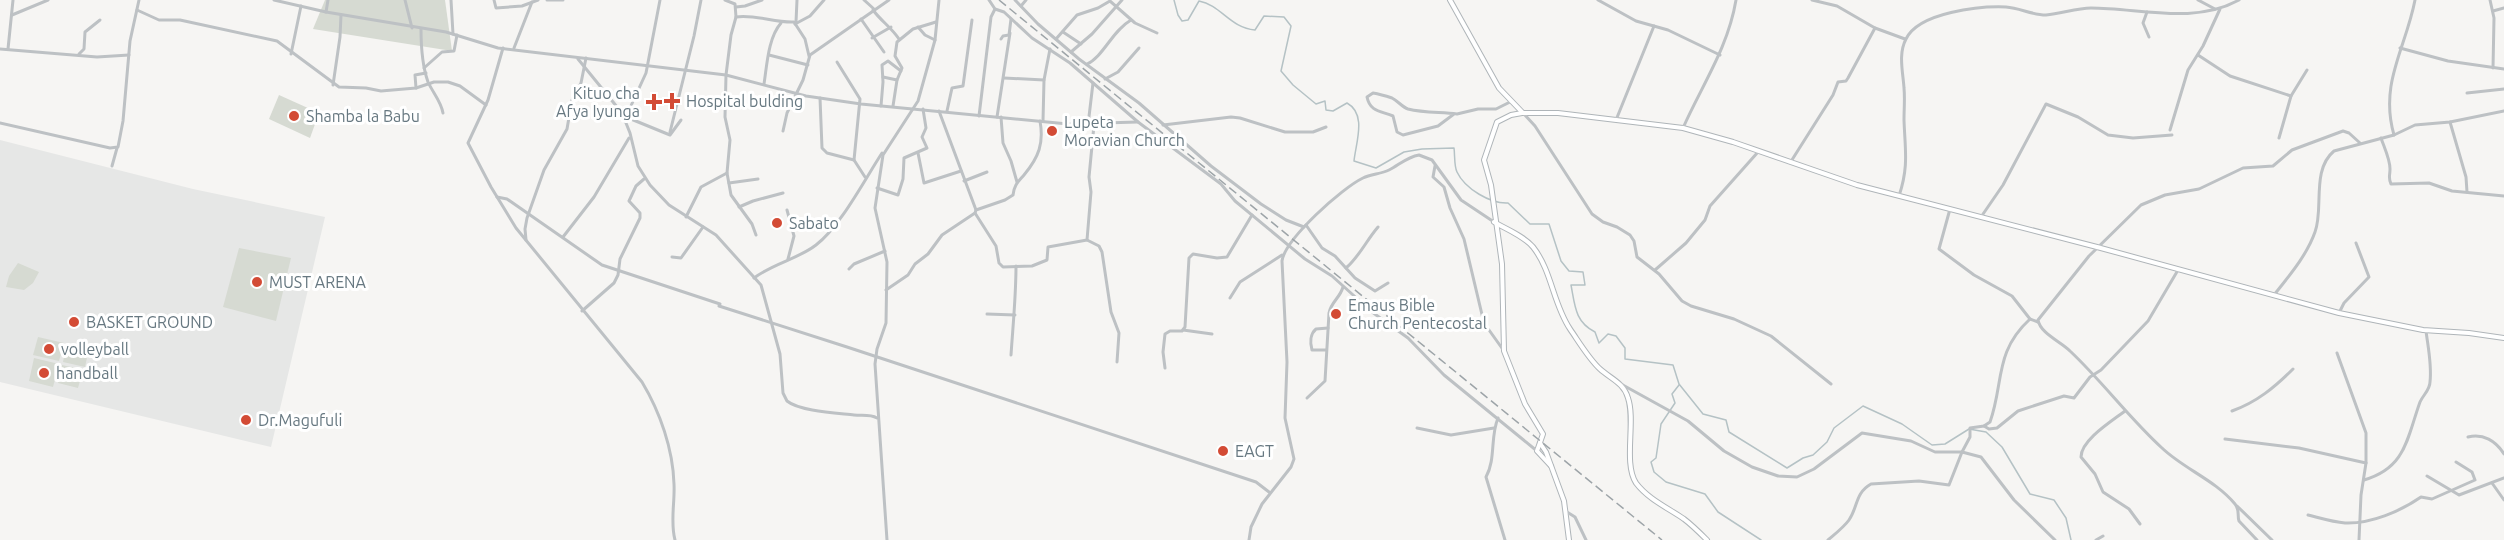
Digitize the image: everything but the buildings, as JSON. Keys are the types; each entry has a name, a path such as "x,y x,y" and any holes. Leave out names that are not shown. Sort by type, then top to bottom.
{"street":[{"path":"8,49 13,0"},
{"path":"12,15 48,0"},
{"path":"112,166 123,121 129,55 139,0"},
{"path":"274,0 340,15 455,34 503,48 726,75 796,93 861,104 1088,125 1138,122"},
{"path":"326,12 328,0"},
{"path":"405,0 412,28"},
{"path":"424,68 442,52 454,51 455,34 451,0"},
{"path":"494,0 496,8 522,6 532,0 538,0"},
{"path":"514,48 532,0"},
{"path":"547,0 562,0"},
{"path":"624,119 648,66 660,0"},
{"path":"670,132 701,0"},
{"path":"725,0 734,2 736,17 731,35 726,75 725,117 730,140 727,172 731,195 752,224 756,235"},
{"path":"735,7 762,0"},
{"path":"783,131 809,57 805,39 795,24 797,0"},
{"path":"736,17 746,16 795,24 810,16 824,0"},
{"path":"864,0 874,9 880,20 891,27 899,39"},
{"path":"809,57 889,0"},
{"path":"754,278 776,264 808,251 822,240 914,108 935,40 939,0"},
{"path":"989,0 995,9 1004,12 1032,38 1050,49 1138,122 1221,184 1235,201 1289,246 1334,278 1372,312 1408,338 1440,372 1537,451 1551,466"},
{"path":"1015,0 1071,52 1139,103 1256,201 1286,220 1305,226 1314,240 1355,278 1374,291 1388,283"},
{"path":"1021,6 1026,0"},
{"path":"1071,52 1103,22 1122,0"},
{"path":"1450,0 1481,57 1510,102 1536,126 1592,214 1599,220 1630,235 1634,241 1637,257 1655,270 1682,301 1740,321 1771,336 1831,384"},
{"path":"1598,0 1636,21 1654,26 1720,55"},
{"path":"1683,128 1698,93 1720,55 1736,0"},
{"path":"1812,0 1837,6 1875,28 1905,39"},
{"path":"2198,0 2218,9"},
{"path":"1899,196 1907,166 1904,89 1901,71 1905,39 1922,24 1954,10 2007,7 2024,13 2046,15 2087,8 2183,13 2218,9 2239,0"},
{"path":"2394,135 2390,115 2391,78 2415,0"},
{"path":"2490,0 2493,11 2493,68"},
{"path":"1056,39 1077,15 1098,8 1108,1 1116,5 1131,20 1157,33"},
{"path":"291,54 301,6"},
{"path":"2493,11 2504,8"},
{"path":"979,116 995,9"},
{"path":"2170,130 2188,70 2198,55 2218,9"},
{"path":"137,10 159,20 180,20 267,38 283,45 291,54 333,85 381,91 448,82 457,85 486,105"},
{"path":"2147,12 2143,23 2149,37"},
{"path":"333,85 340,37 340,15"},
{"path":"861,19 872,38 884,52"},
{"path":"1011,19 999,117 1003,143 1017,182"},
{"path":"78,55 84,49 86,32 100,20"},
{"path":"947,111 952,88 963,86 972,20"},
{"path":"1087,64 1095,59 1109,39 1131,20"},
{"path":"893,106 897,80 902,71 902,66 895,56 895,47 899,39 918,27 936,22"},
{"path":"764,84 775,32 781,23"},
{"path":"1616,120 1616,113 1641,61 1654,26"},
{"path":"872,38 891,27"},
{"path":"918,27 925,35 935,40"},
{"path":"1790,163 1833,95 1838,82 1846,81 1848,78 1875,28"},
{"path":"421,29 424,68 443,112"},
{"path":"1063,32 1081,44"},
{"path":"1001,39 1010,33"},
{"path":"503,48 486,105 468,143 497,197 527,241 554,271 582,311 642,382 657,407 674,475 672,526 675,540"},
{"path":"1106,79 1118,72 1139,48"},
{"path":"2400,48 2448,61 2504,69"},
{"path":"0,49 107,58 129,55"},
{"path":"886,290 908,276 915,264 928,254 942,235 976,212 1010,198 1014,193 1017,182 1039,152 1042,142 1044,80 1050,49"},
{"path":"769,55 808,65"},
{"path":"2198,55 2230,76 2291,96"},
{"path":"577,57 618,108 624,119 635,159 645,179 663,201 716,235 763,289 781,360 783,393 787,401 794,405 851,415 872,415 877,418"},
{"path":"527,241 525,229 529,214 544,170 567,129 572,100 581,85 586,58"},
{"path":"837,62 858,93 861,104 854,160 866,177"},
{"path":"880,106 884,77 881,66 886,62 894,64 902,71"},
{"path":"2279,138 2291,96 2307,70"},
{"path":"416,88 416,75 426,73"},
{"path":"884,77 897,80"},
{"path":"1004,78 1044,80"},
{"path":"1088,125 1093,83"},
{"path":"2467,93 2504,89"},
{"path":"1454,114 1438,126 1403,135 1397,132 1392,116 1377,111 1368,103 1367,97 1373,93 1390,97 1408,109 1454,114 1463,114 1478,109 1496,109 1510,102"},
{"path":"820,98 822,148 831,155 854,160"},
{"path":"1980,217 2003,185 2046,105 2078,117 2108,135 2124,138 2172,135"},
{"path":"877,188 898,195 903,179 904,159 927,148 922,137 926,128 923,109"},
{"path":"939,111 976,212 996,246 1000,265 1032,266 1044,262 1047,258 1048,247 1087,240 1099,246 1102,252 1111,312 1119,333 1117,362"},
{"path":"2274,295 2301,259 2316,229 2320,184 2325,162 2334,151 2394,135 2415,125 2450,123 2504,111"},
{"path":"1504,351 1502,264 1494,220 1493,199 1485,165 1486,152 1497,122 1511,115 1522,113 1578,115 1683,128 1718,137 1857,185 2097,247 2338,313 2426,331 2469,333 2504,338"},
{"path":"1163,125 1231,117 1287,132 1313,132 1326,127"},
{"path":"624,119 670,135 681,120"},
{"path":"0,123 110,148 118,147"},
{"path":"2450,123 2466,177 2467,192"},
{"path":"1087,240 1091,192 1089,177 1094,125"},
{"path":"2038,322 2048,305 2097,247 2134,210 2148,201 2165,195 2191,192 2215,183 2243,168 2273,166 2292,150 2319,142 2343,131 2349,133 2360,143"},
{"path":"563,238 594,197 630,137"},
{"path":"2381,138 2388,157 2390,170 2388,179 2391,184 2429,183 2448,190 2504,196"},
{"path":"884,152 875,208 885,251 886,325 876,356 877,418 888,540"},
{"path":"1655,270 1686,243 1705,220 1709,208 1758,152"},
{"path":"918,153 924,183 961,171"},
{"path":"1230,298 1243,279 1284,254 1305,226 1330,202 1364,177 1387,171 1416,155 1425,156 1435,164 1461,200 1533,248 1551,280 1562,314 1601,370 1621,384 1697,427 1728,453 1760,470 1789,478 1814,469 1862,433 1911,441 1935,452 1962,452 1983,459 2014,500 2055,540"},
{"path":"1435,164 1433,177 1444,187 1468,249 1484,323 1504,351 1525,404 1543,434 1537,451"},
{"path":"686,217 701,187 727,172"},
{"path":"964,181 987,172"},
{"path":"582,311 610,288 619,271 620,260 640,218 640,213 629,201 636,186 645,179"},
{"path":"729,183 758,179"},
{"path":"739,207 783,193"},
{"path":"497,197 507,199 602,265 772,324 876,356 1256,482 1269,492"},
{"path":"1950,209 1939,249 1974,275 2012,296 2030,320 2038,322 2042,329 2069,350 2164,450 2200,474 2272,540"},
{"path":"787,210 794,236 789,259"},
{"path":"1183,330 1190,255 1227,257 1252,215"},
{"path":"672,257 681,258 703,227"},
{"path":"1346,268 1357,258 1363,244 1378,227"},
{"path":"2338,313 2344,303 2369,278 2356,243"},
{"path":"849,269 854,264 885,251"},
{"path":"1249,540 1253,522 1269,492 1288,471 1294,459 1285,410 1287,362 1284,254"},
{"path":"1011,355 1016,266"},
{"path":"1984,426 1989,429 1997,428 2018,411 2064,396 2072,399 2093,374 2100,370 2148,321 2178,270"},
{"path":"1307,398 1325,381 1329,309 1340,296 1342,287"},
{"path":"987,314 1015,315"},
{"path":"1828,540 1848,520 1864,488 1877,482 1948,485 1970,438 1970,428 1984,426 1990,422 2005,354 2013,338 2030,320"},
{"path":"1326,350 1312,350 1311,345 1314,331 1328,328"},
{"path":"1165,368 1165,334 1170,331 1183,330 1212,334"},
{"path":"2364,480 2383,473 2395,462 2415,425 2421,400 2430,384 2426,331"},
{"path":"2337,353 2364,423 2367,441 2359,540"},
{"path":"2232,411 2268,392 2293,369"},
{"path":"1621,384 1630,404 1629,440 1635,480 1646,494 1686,520 1707,540"},
{"path":"2125,411 2095,434 2082,451 2081,457 2095,474 2103,492 2129,509 2140,524"},
{"path":"1498,418 1494,428 1491,467 1486,477 1505,540"},
{"path":"1417,428 1451,435 1494,428"},
{"path":"2468,437 2476,435 2493,441 2504,454"},
{"path":"2225,439 2299,448 2366,463"},
{"path":"1540,443 1551,466 1567,512 1569,540"},
{"path":"2308,515 2344,523 2359,521 2408,506 2421,497 2432,499 2474,482 2476,479 2468,468 2456,462"},
{"path":"2427,476 2459,495 2504,478"},
{"path":"2492,483 2504,500"},
{"path":"2236,505 2239,522 2257,540"},
{"path":"1567,512 1575,517 1586,540"},
{"path":"2096,540 2103,536"}],"shaded area":[{"path":"325,0 445,0 452,51 313,29"},
{"name":"Shamba la Babu","path":"279,95 319,113 310,138 269,119"},
{"path":"0,140 193,189 325,217 271,447 0,382"},
{"name":"MUST ARENA","path":"239,248 291,258 276,321 223,307"},
{"path":"18,263 39,272 33,283 24,290 6,287 9,276"},
{"name":"volleyball","path":"38,337 64,343 59,361 33,355"},
{"path":"67,343 89,348 85,367 63,362"},
{"name":"handball","path":"34,358 59,364 53,387 29,381"},
{"path":"62,365 83,370 78,388 58,383"}],"waterway":[{"path":"1174,0 1182,21 1188,20 1199,1 1214,7 1239,25 1255,30 1264,16 1284,17 1291,26 1281,71 1293,85 1316,104 1325,101 1326,110 1333,111 1347,103 1353,108 1359,121 1354,161 1376,168 1404,152 1454,148 1457,172 1472,190 1494,201 1508,203 1530,224 1549,224 1561,261 1569,271 1583,272 1585,285 1571,285 1575,306 1583,323 1595,332 1599,343 1608,334 1616,336 1625,348 1625,359 1673,365 1679,384 1703,414 1726,420 1729,432 1787,468 1813,455 1827,442 1834,428 1863,406 1902,424 1932,445 1945,444 1969,429 1986,432 2002,447 2030,494 2054,500 2066,518 2071,540"},
{"path":"1679,385 1672,394 1675,403 1661,424 1656,458 1651,462 1654,472 1666,482 1705,494 1718,512 1761,540"}],"railway":[{"path":"999,0 1662,540"}],"place":[{"name":"Hospital bulding","path":"672,101"},
{"name":"Kituo cha Afya Iyunga","path":"654,102"},
{"name":"Shamba la Babu","path":"294,116"},
{"name":"Lupeta Moravian Church","path":"1052,131"},
{"name":"Sabato","path":"777,223"},
{"name":"MUST ARENA","path":"257,282"},
{"name":"Emaus Bible Church Pentecostal","path":"1336,314"},
{"name":"BASKET GROUND","path":"74,322"},
{"name":"volleyball","path":"49,349"},
{"name":"handball","path":"44,373"},
{"name":"Dr.Magufuli","path":"246,420"},
{"name":"EAGT","path":"1223,451"}]}
